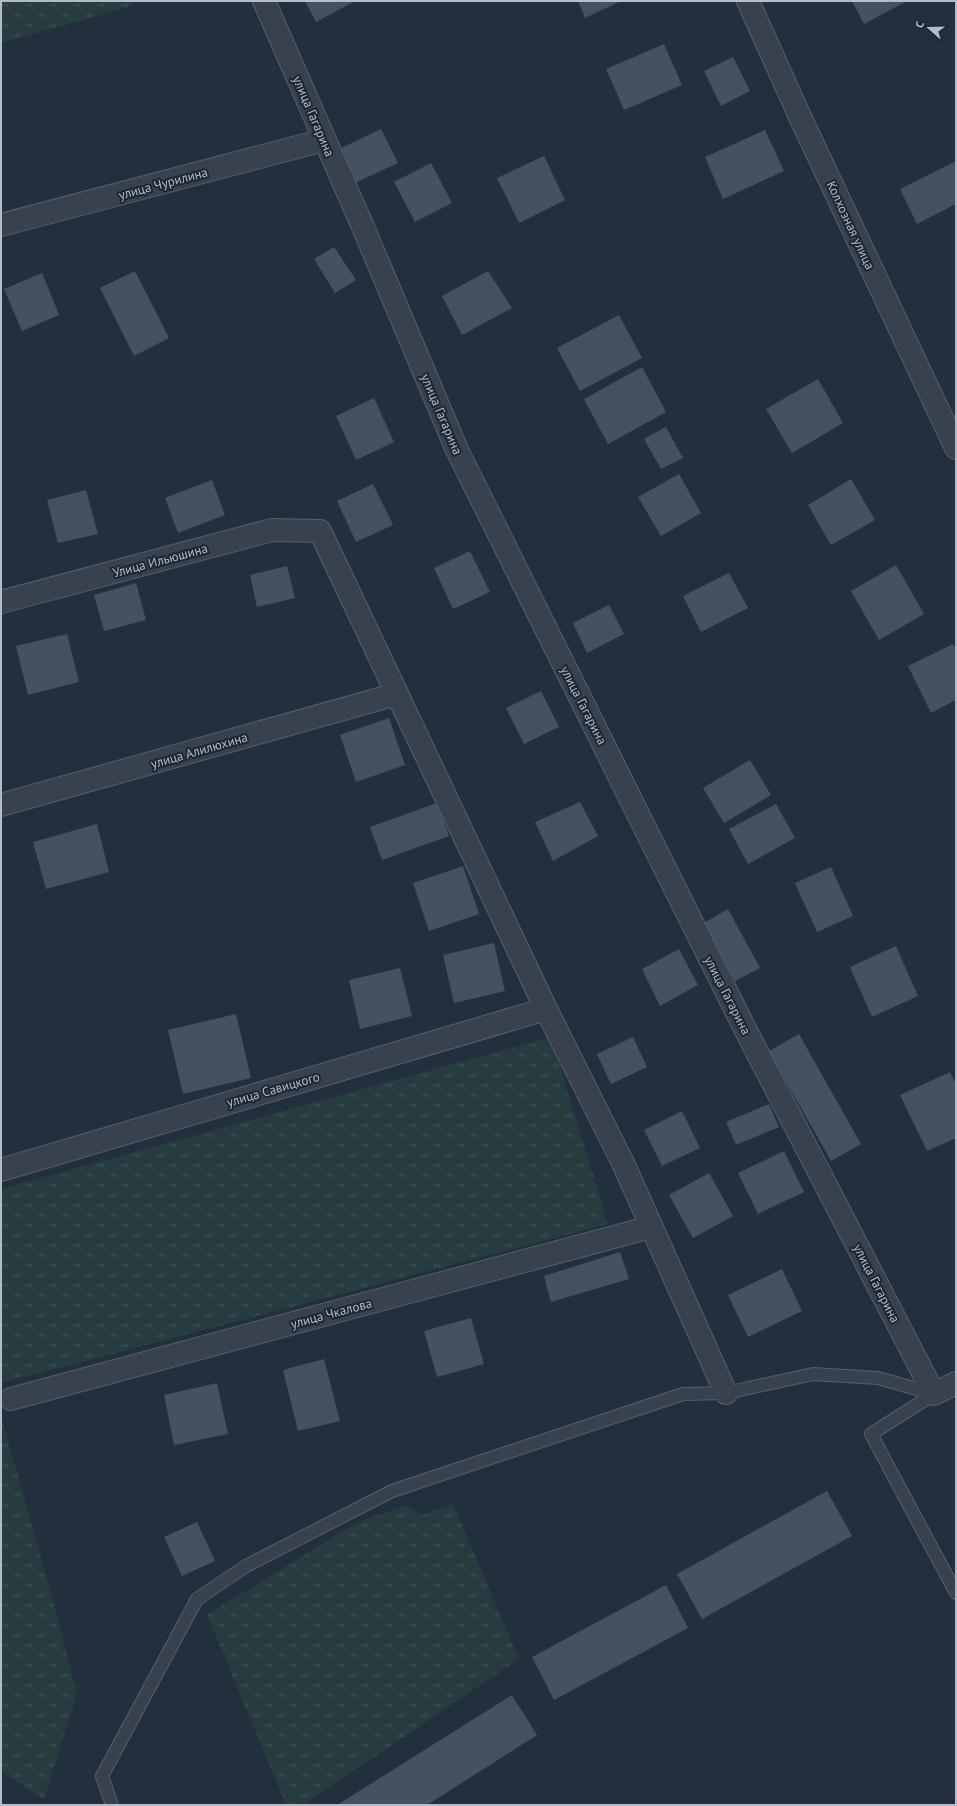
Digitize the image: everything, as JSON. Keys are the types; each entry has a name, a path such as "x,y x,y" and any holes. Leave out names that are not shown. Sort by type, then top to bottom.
{"street":[{"name":"улица Гагарина","path":"264,1 363,227 457,450 740,1018 934,1394"},
{"name":"Колхозная улица","path":"748,1 801,119 956,448"},
{"name":"улица Чурилина","path":"1,225 324,140"},
{"name":"Улица Ильюшина","path":"1,602 272,530 320,531 397,694"},
{"path":"397,694 546,1009 623,1163 726,1394"},
{"name":"улица Алилюхина","path":"1,805 397,694"},
{"name":"улица Савицкого","path":"1,1170 546,1009"},
{"name":"улица Чкалова","path":"11,1399 652,1227"},
{"path":"934,1394 956,1383"}],"lane":[{"path":"112,1805 102,1776 196,1600 246,1566 392,1491 684,1394 726,1394 814,1374 878,1378 934,1394"},
{"path":"934,1394 871,1434 956,1593"}],"green space":[{"path":"1,1 131,1 132,6 1,43"},
{"path":"551,1037 608,1224 1,1383 1,1189"},
{"path":"1,1416 51,1593 77,1694 44,1799 1,1771"},
{"path":"453,1504 519,1659 303,1805 286,1805 207,1615 356,1523 405,1506 422,1515"}],"building":[{"path":"305,1 355,1 316,22"},
{"path":"578,1 621,1 585,18"},
{"path":"852,1 907,1 864,24"},
{"path":"664,44 682,85 624,110 606,69"},
{"path":"733,57 750,91 721,106 704,71"},
{"path":"381,129 398,163 355,183 339,149"},
{"path":"765,130 784,171 723,199 705,157"},
{"path":"544,156 565,200 519,223 497,178"},
{"path":"956,161 956,204 917,224 900,189"},
{"path":"431,163 452,203 415,222 394,182"},
{"path":"334,247 356,280 335,293 314,259"},
{"path":"135,271 169,338 134,356 100,288"},
{"path":"488,271 512,308 462,335 442,296"},
{"path":"42,273 59,315 22,331 4,289"},
{"path":"619,315 642,358 580,391 557,348"},
{"path":"642,367 666,412 608,444 584,399"},
{"path":"818,379 843,423 792,453 766,409"},
{"path":"374,398 394,442 356,460 336,416"},
{"path":"666,427 683,458 661,469 644,439"},
{"path":"679,474 701,513 661,536 638,497"},
{"path":"851,479 875,520 831,545 808,505"},
{"path":"212,480 225,515 178,533 165,498"},
{"path":"373,484 393,525 356,542 337,501"},
{"path":"86,490 98,534 58,543 47,500"},
{"path":"470,551 490,592 453,609 434,568"},
{"path":"896,565 924,614 879,640 851,591"},
{"path":"287,566 295,598 257,607 250,575"},
{"path":"729,573 748,608 701,632 683,596"},
{"path":"136,583 146,620 104,631 94,595"},
{"path":"609,605 624,634 587,653 573,623"},
{"path":"67,634 79,682 28,695 16,646"},
{"path":"953,644 956,650 956,700 931,713 908,666"},
{"path":"541,691 559,727 524,744 506,708"},
{"path":"389,718 405,765 356,782 340,735"},
{"path":"750,760 771,795 724,823 703,788"},
{"path":"580,802 598,836 553,861 535,822"},
{"path":"437,803 449,836 382,860 370,827"},
{"path":"776,804 795,838 748,864 729,829"},
{"path":"97,824 109,872 46,889 33,842"},
{"path":"463,866 479,914 429,931 413,883"},
{"path":"831,867 853,916 817,932 795,883"},
{"path":"728,909 760,968 735,981 704,923"},
{"path":"494,943 505,991 454,1003 443,955"},
{"path":"896,946 918,996 872,1017 850,967"},
{"path":"679,949 698,985 660,1006 642,969"},
{"path":"400,968 412,1016 360,1029 349,980"},
{"path":"236,1014 251,1078 183,1094 168,1030"},
{"path":"799,1034 861,1144 831,1161 769,1051"},
{"path":"633,1037 647,1067 611,1084 597,1054"},
{"path":"950,1072 956,1084 956,1138 927,1151 900,1095"},
{"path":"769,1104 779,1127 736,1145 726,1122"},
{"path":"682,1111 700,1148 662,1166 644,1130"},
{"path":"784,1151 804,1192 758,1214 738,1173"},
{"path":"709,1173 733,1216 693,1238 669,1195"},
{"path":"620,1252 629,1279 551,1302 544,1276"},
{"path":"782,1269 802,1311 748,1337 728,1295"},
{"path":"471,1318 484,1364 437,1377 424,1331"},
{"path":"324,1359 340,1421 298,1431 283,1370"},
{"path":"217,1383 228,1434 174,1445 164,1395"},
{"path":"827,1491 852,1536 702,1619 677,1574"},
{"path":"197,1522 215,1561 182,1576 164,1537"},
{"path":"666,1585 688,1628 554,1700 532,1657"},
{"path":"512,1695 537,1735 427,1805 337,1805"}]}
